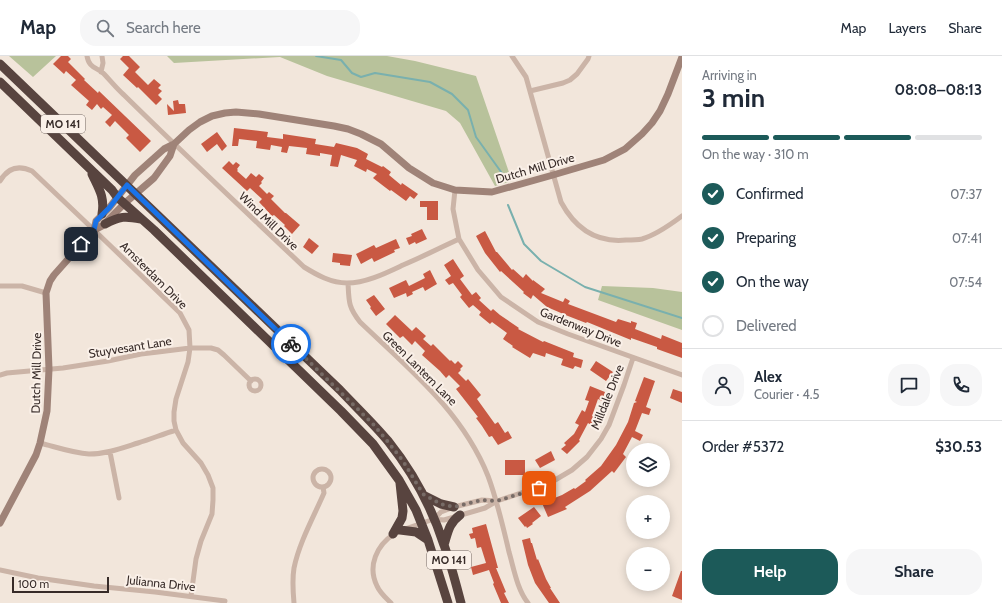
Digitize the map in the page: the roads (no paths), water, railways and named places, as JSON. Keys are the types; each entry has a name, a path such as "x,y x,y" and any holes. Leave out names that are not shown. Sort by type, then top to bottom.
{"highway":[{"name":"MO 141","path":"0,64 340,390 373,424 403,461 423,494 444,545 461,603"},
{"name":"MO 141","path":"0,82 125,204 341,410 373,444 399,480 413,505 437,565 448,603"},
{"path":"88,167 103,197 104,206 102,214"},
{"path":"104,224 116,218 128,216 142,219"},
{"path":"399,480 403,511 397,532 416,532 428,540"},
{"path":"423,494 441,504 454,507"},
{"path":"444,545 450,526 454,519 460,515"}],"street":[{"name":"Wind Mill Drive","path":"87,56 89,62 95,69 101,72 174,144 304,267 321,277 336,282 348,283 367,280 459,239"},
{"path":"101,72 103,63 102,56"},
{"path":"512,56 526,77 561,202 566,212 581,228 589,233 609,240 641,239 657,232 682,216"},
{"path":"530,91 570,80 577,74 589,56"},
{"name":"Dutch Mill Drive","path":"94,230 96,221 109,208 135,175 164,149 174,144 200,122 212,116 225,113 236,112 259,114 348,129 381,144 409,168 433,183 455,190 492,192 604,160 624,149 642,134 652,123 660,111 668,94 682,57"},
{"name":"Dutch Mill Drive","path":"0,524 32,462 40,443 47,411 49,369 46,293 50,281 94,230 102,226 154,178 170,156 174,144"},
{"name":"Amsterdam Drive","path":"0,181 6,173 14,168 20,167 32,171 180,313 189,330 190,348 188,362 176,399 174,421 176,430 183,443 201,463 213,488 212,514 201,541 196,559 191,596"},
{"name":"Gardenway Drive","path":"455,190 453,209 459,239 478,270 501,297 538,322 682,375"},
{"name":"Green Lantern Lane","path":"348,283 350,305 353,313 360,322 424,382 462,427 484,467 497,501 514,570 528,603"},
{"path":"0,286 22,286 46,293"},
{"name":"Stuyvesant Lane","path":"0,375 108,362 141,354 190,348 211,348 218,350 230,359 251,381"},
{"name":"Milldale Drive","path":"434,519 444,520 485,508 497,501 539,488 572,470 587,457 601,439 609,425 633,358"},
{"path":"40,443 88,454 98,454 110,452 176,430"},
{"path":"110,452 119,498"},
{"path":"294,603 294,568 299,552 324,493 323,487"},
{"name":"Milldale Drive","path":"434,519 441,512 454,507 482,500 497,501"},
{"path":"391,603 377,586 373,573 376,554 380,546 397,532 434,519"},
{"name":"Julianna Drive","path":"0,570 38,578 94,586 225,601"}],"waterway":[{"path":"316,56 341,60 352,73 361,77 375,73 430,82 452,94 468,110 476,137 504,176"},
{"path":"508,205 524,244 541,261 585,287 682,318"}]}
